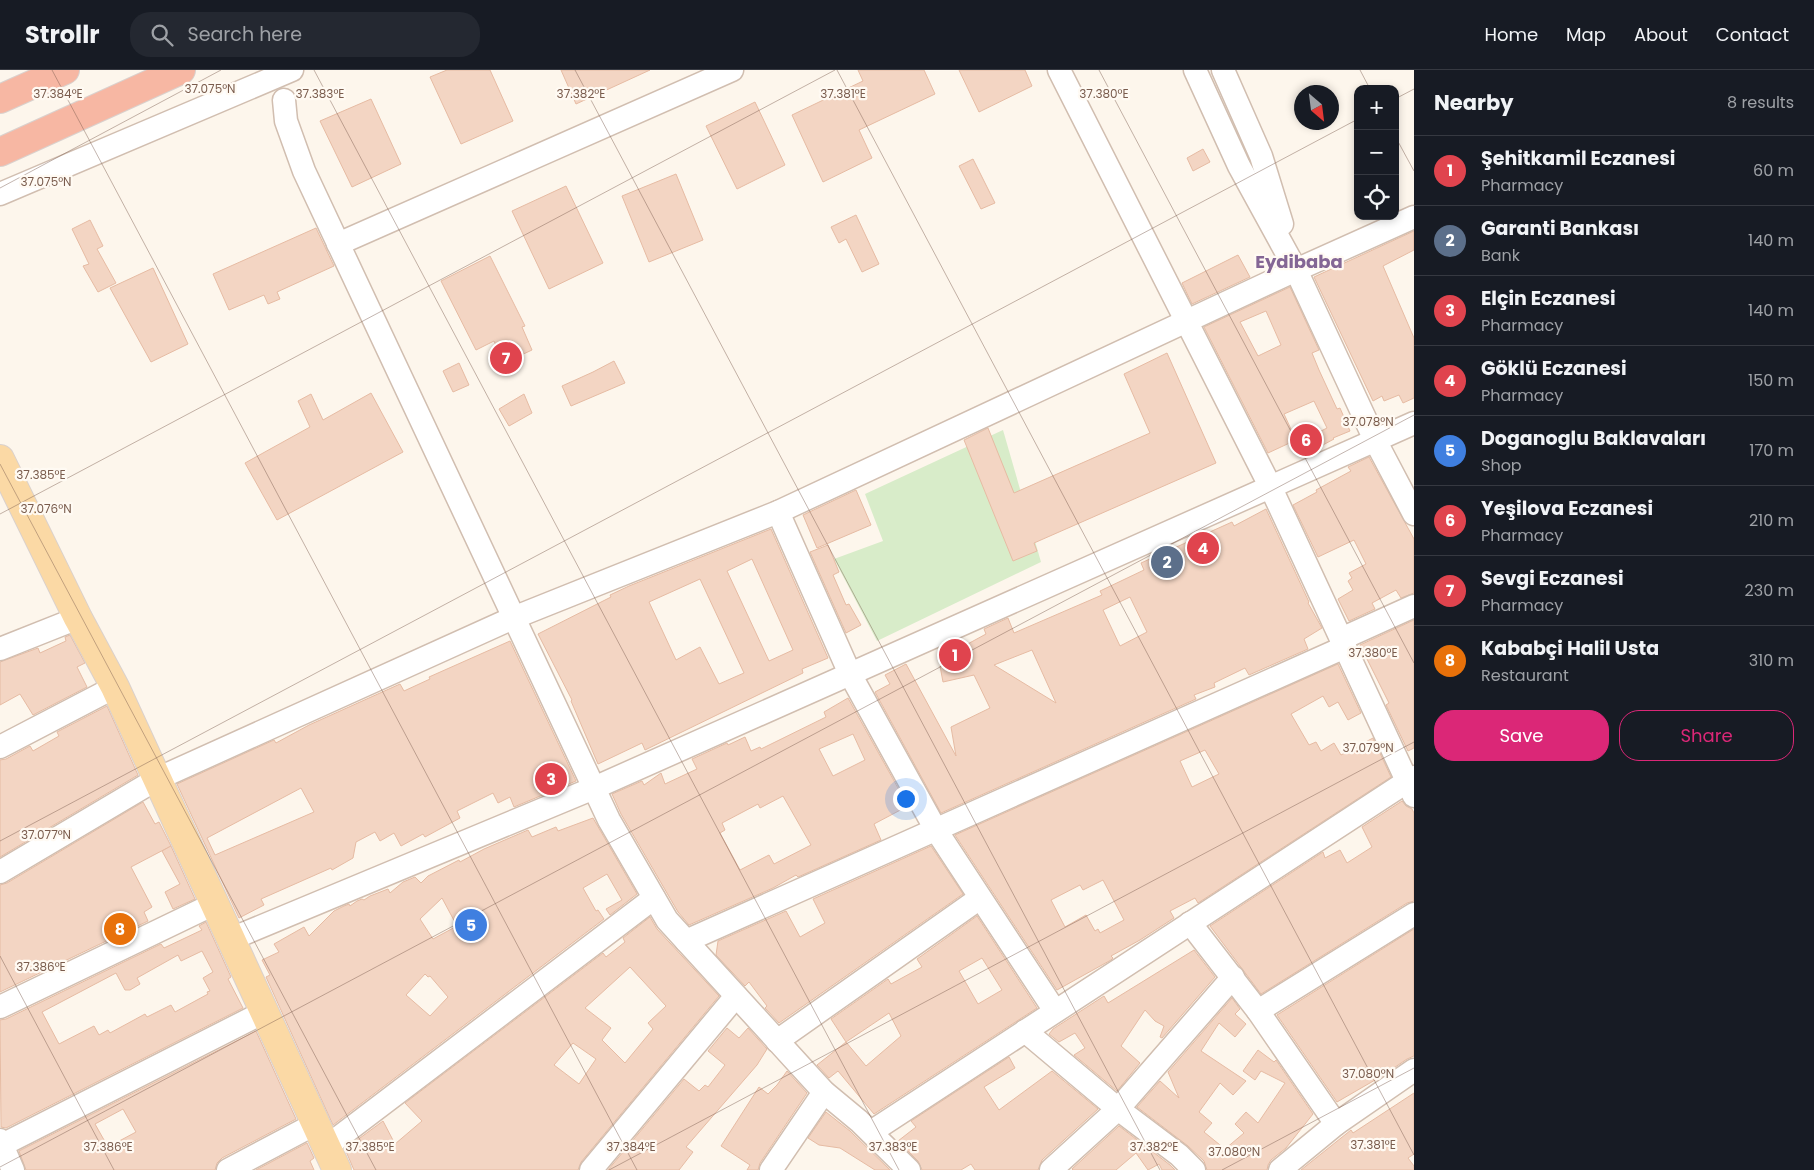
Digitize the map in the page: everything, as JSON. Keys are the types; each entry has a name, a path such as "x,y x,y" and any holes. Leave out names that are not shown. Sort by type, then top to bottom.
{"highway":[{"path":"0,99 65,70"},
{"path":"0,152 182,70"}],"main road":[{"path":"0,459 78,618 115,686 326,1147"}],"street":[{"path":"0,194 292,70"},
{"path":"338,244 732,70"},
{"path":"871,1132 1190,923 1412,784 1270,488 1059,70"},
{"path":"1195,70 1240,166 1296,270 1376,440 1414,514"},
{"path":"1223,70 1261,156 1296,270"},
{"path":"284,100 286,121 304,171 609,820 654,898 667,920 824,1092 871,1132 909,1170"},
{"path":"0,872 157,779 513,618 778,512 1186,321 1414,217"},
{"path":"231,939 594,788 1414,423"},
{"path":"778,512 850,674 936,830 1055,1012"},
{"path":"686,941 936,830 1343,643 1414,606"},
{"path":"0,649 78,618"},
{"path":"0,747 115,686"},
{"path":"228,1170 326,1147 654,898"},
{"path":"777,1041 980,898"},
{"path":"0,1006 214,904"},
{"path":"1258,1011 1414,914"},
{"path":"1190,923 1233,976 1336,1124"},
{"path":"1051,1170 1118,1109 1233,976"},
{"path":"591,1170 736,996"},
{"path":"13,1170 1,1144 264,1012"},
{"path":"1025,1031 1118,1109 1179,1155 1194,1170"},
{"path":"1280,1170 1336,1124 1414,1070"},
{"path":"771,1170 824,1092"}],"green space":[{"path":"1003,430 1041,562 877,641 834,559 883,541 865,494"}],"building":[{"path":"447,70 490,70 513,121 461,144 430,77"},
{"path":"561,70 650,70 576,104"},
{"path":"858,70 924,70 935,94 859,130 872,158 823,182 792,115 863,81"},
{"path":"959,70 1025,70 1032,86 979,112"},
{"path":"371,99 401,164 352,187 320,121"},
{"path":"755,102 785,165 737,189 706,126"},
{"path":"1203,149 1210,162 1193,171 1187,158"},
{"path":"973,159 995,203 981,209 959,166"},
{"path":"676,174 703,240 649,262 622,196"},
{"path":"566,186 603,263 549,289 512,211"},
{"path":"856,215 879,264 862,272 846,239 839,243 831,227"},
{"path":"90,220 103,246 97,249 116,283 98,292 83,266 89,264 72,229"},
{"path":"316,228 334,266 277,292 280,299 268,304 264,295 229,310 213,274"},
{"path":"1414,231 1414,250 1383,266 1414,338 1414,398 1403,403 1399,395 1384,401 1382,396 1373,401 1314,277"},
{"path":"1238,255 1250,277 1192,304 1182,283"},
{"path":"490,256 525,326 522,327 532,350 504,363 494,341 476,350 441,281"},
{"path":"153,268 188,344 151,362 110,288"},
{"path":"1290,287 1319,350 1312,353 1319,370 1337,409 1340,408 1350,431 1333,438 1321,446 1315,434 1327,428 1314,401 1284,414 1296,440 1268,453 1204,327","holes":["1266,311 1281,345 1258,356 1240,322"]},
{"path":"1167,353 1216,463 1034,543 1037,551 1013,561 964,440 988,428 1014,493 1150,433 1124,374"},
{"path":"614,361 625,383 571,406 562,386"},
{"path":"459,363 469,385 453,392 443,371"},
{"path":"371,393 403,452 277,520 245,463 310,427 298,401 311,394 323,420"},
{"path":"524,394 532,413 509,426 499,409"},
{"path":"1369,457 1414,539 1414,593 1401,598 1396,590 1372,603 1375,609 1349,621 1338,599 1353,590 1348,581 1352,578 1349,573 1366,564 1354,540 1318,557 1293,505 1351,471 1348,467"},
{"path":"856,490 871,525 817,548 803,515"},
{"path":"1266,509 1308,603 1322,628 1304,639 1308,649 1249,675 1245,668 1214,683 1215,687 1194,695 1196,699 941,813 875,692 890,684 885,675 906,664 956,756 951,727 990,708 974,675 943,682 940,666 957,661 953,652 986,634 984,629 1008,618 1014,633 1102,595 1100,591 1144,570 1141,563 1232,522 1234,526","holes":["1130,597 1147,632 1120,646 1103,610","1032,650 1056,703 994,665"]},
{"path":"771,529 828,658 802,669 803,673 645,750 642,743 598,764 572,700 538,634 629,586","holes":["752,559 793,650 769,661 727,571","700,579 744,673 719,684 700,647 676,660 649,602"]},
{"path":"828,545 839,572 833,575 846,605 849,604 861,625 846,633 810,552"},
{"path":"1414,620 1414,748 1408,751 1386,705 1389,703 1360,645"},
{"path":"70,635 85,663 77,667 87,687 33,715 20,694 0,705 0,662 38,648 40,653 66,641 65,637"},
{"path":"510,641 576,781 514,807 510,797 498,803 493,793 457,811 460,818 425,837 423,834 401,846 394,833 380,841 375,832 356,842 353,858 332,870 331,868 261,899 264,905 239,918 177,784 274,740 276,743 309,725 400,684 404,691 430,679 429,677","holes":["301,788 314,812 215,855 207,838"]},
{"path":"1338,664 1361,713 1348,720 1338,702 1329,707 1323,696 1291,714 1309,745 1316,742 1321,751 1334,743 1341,755 1373,738 1391,777 1198,903 1195,898 1170,911 1174,918 1111,956 1113,958 1111,960 1057,990 955,835","holes":["1205,750 1219,774 1192,787 1180,761","1103,880 1124,920 1100,933 1098,929 1095,931 1086,915 1065,927 1051,900 1080,885 1083,890"]},
{"path":"848,698 908,806 874,824 881,840 798,877 796,875 773,888 689,925 678,912 621,814 612,794 642,781 644,785 661,773 665,784 697,769 692,759 745,737 751,751 760,747 761,749 826,717 824,712","holes":["853,734 865,760 833,776 819,749","783,796 811,845 774,864 769,855 740,870 720,833 725,830 722,823 758,804 760,808"]},
{"path":"107,706 138,775 0,857 0,760 6,759 30,746 33,751 59,736 57,732"},
{"path":"1402,801 1414,813 1414,901 1407,903 1261,994 1210,926 1323,852 1325,858 1340,850 1347,863 1372,847 1362,827"},
{"path":"143,802 155,824 159,822 171,846 131,867 152,907 144,912 148,921 0,992 0,885 7,883"},
{"path":"593,818 637,894 610,915 606,909 622,900 607,874 583,888 596,911 598,910 604,919 333,1125 266,977 270,975 262,960 279,952 274,944 304,927 309,936 334,911 344,906 349,904 350,906 357,901 364,900 388,889 390,893 403,882 415,877 421,883 428,876 459,860 460,862 484,849 528,830 532,837 556,827 558,831","holes":["442,898 457,926 433,939 420,919","425,974 428,977 430,976 448,997 430,1016 406,995"]},
{"path":"171,846 195,899 173,909 165,892 180,884 162,851"},
{"path":"931,846 963,894 779,1023 765,1008 767,1006 749,982 745,986 716,955 718,941 786,911 800,937 825,923 813,899"},
{"path":"977,916 1037,1008 874,1114 838,1071 829,1078 817,1065 846,1042 831,1019 888,979 891,984 922,967 917,959","holes":["982,958 1002,990 978,1004 959,971","889,1013 901,1036 866,1066 846,1042"]},
{"path":"650,917 657,929 719,996 581,1162 578,1170 354,1170 345,1149 383,1121 395,1144 422,1121 405,1103 603,953 606,957 625,942 623,938","holes":["630,967 666,1006 648,1023 653,1029 625,1063 602,1040 611,1028 585,1008","573,1043 596,1059 579,1084 554,1065"]},
{"path":"206,922 231,977 228,979 243,1008 6,1128 1,1127 0,1020 6,1019 161,944 164,948 202,930 199,926","holes":["202,951 213,972 203,978 210,991 207,992 208,994 175,1012 171,1005 147,1017 145,1014 110,1033 108,1030 99,1035 94,1026 59,1044 42,1012 116,973 125,990 130,990 140,984 137,978 178,955 181,961"]},
{"path":"1414,929 1414,1056 1337,1102 1277,1015"},
{"path":"1194,950 1215,977 1162,1038 1160,1037 1164,1026 1155,1021 1145,1010 1121,1046 1140,1063 1117,1091 1074,1055 1085,1048 1075,1033 1059,1042 1049,1034 1053,1029 1104,996 1108,1003"},
{"path":"1232,998 1240,1009 1235,1014 1246,1024 1235,1037 1219,1023 1201,1051 1246,1081 1233,1095 1220,1083 1199,1112 1212,1123 1204,1132 1225,1149 1244,1133 1235,1124 1246,1112 1258,1123 1285,1083 1261,1071 1255,1080 1243,1071 1258,1050 1274,1062 1276,1060 1313,1114 1286,1148 1271,1160 1267,1170 1207,1170 1204,1161 1188,1146 1137,1107 1160,1081 1179,1098 1168,1072"},
{"path":"727,1028 739,1038 748,1028 767,1049 757,1065 686,1147 693,1152 679,1170 608,1170 684,1079 699,1091 705,1085 708,1087 725,1065 708,1051"},
{"path":"256,1031 296,1119 222,1158 217,1163 215,1170 26,1170 19,1151","holes":["123,1109 136,1132 108,1147 95,1124"]},
{"path":"1009,1057 1015,1068 984,1087 999,1110 1052,1071 1098,1109 1042,1160 1038,1170 975,1170 971,1164 961,1170 922,1170 918,1161 898,1141 916,1127 911,1121"},
{"path":"787,1071 807,1093 760,1163 758,1170 747,1170 750,1165 721,1146 759,1087 768,1094"},
{"path":"1414,1093 1414,1154 1408,1158 1414,1166 1414,1170 1301,1170 1351,1130 1353,1133"},
{"path":"826,1112 850,1131 890,1170 875,1170 840,1148 819,1145 808,1138"},
{"path":"1119,1126 1175,1170 1162,1170 1159,1164 1148,1170 1136,1153 1116,1170 1072,1169"},
{"path":"307,1143 314,1158 310,1161 314,1170 256,1170"}],"place":[{"name":"Sevgi Eczanesi","path":"506,358"},
{"name":"Yeşilova Eczanesi","path":"1306,440"},
{"name":"Göklü Eczanesi","path":"1203,548"},
{"name":"Garanti Bankası","path":"1167,562"},
{"name":"Şehitkamil Eczanesi","path":"955,655"},
{"name":"Elçin Eczanesi","path":"551,779"},
{"name":"Doganoglu Baklavaları","path":"471,925"},
{"name":"Kababçi Halil Usta","path":"120,929"}],"district":[{"name":"Eydibaba","path":"1299,261"}]}
